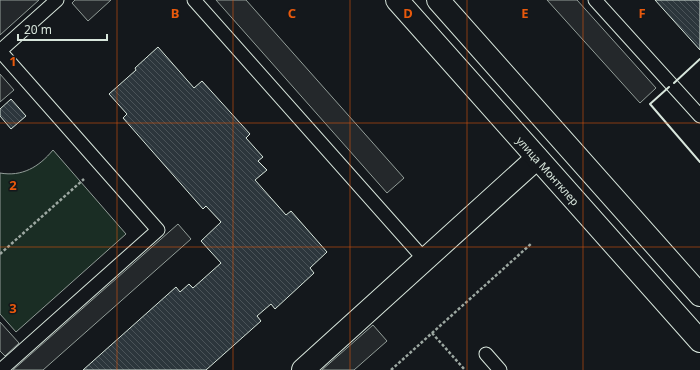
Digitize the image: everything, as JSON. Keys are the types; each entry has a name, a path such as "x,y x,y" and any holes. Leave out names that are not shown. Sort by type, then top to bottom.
{"street":[{"name":"улица Монтклер","path":"397,0 700,341"},
{"path":"438,0 700,295"},
{"path":"303,370 537,158"}],"lane":[{"path":"1,368 158,230 0,51 57,0"},
{"path":"194,0 425,260"},
{"path":"595,0 700,116"},
{"path":"486,354 500,370"}],"path":[{"path":"0,254 101,164"},
{"path":"391,370 532,243"},
{"path":"432,333 465,370"}],"green space":[{"path":"53,150 126,234 16,332 0,314 0,173 16,173 30,169 36,166"}],"shaded area":[{"path":"0,0 39,0 0,35"},
{"path":"75,0 111,0 88,21 72,3"},
{"path":"216,0 246,0 404,178 387,193"},
{"path":"547,0 577,0 656,88 640,103"},
{"path":"0,74 14,90 0,102"},
{"path":"178,224 191,239 43,370 13,370"},
{"path":"0,322 19,343 5,356 0,351"},
{"path":"373,325 387,341 354,370 322,370"}],"building":[{"path":"655,0 700,0 700,50"},
{"path":"158,47 194,88 202,81 250,134 246,138 263,157 258,161 267,170 255,180 286,215 291,211 327,252 310,268 314,273 275,309 271,304 257,316 261,321 206,370 83,370 176,287 180,292 189,284 193,288 221,263 201,241 221,222 206,206 203,209 123,118 127,114 109,94 136,70 135,68"},
{"path":"11,99 26,116 11,129 0,116 0,109"}],"wall":[{"path":"674,83 700,59"},
{"path":"669,87 650,104 700,162"}]}
